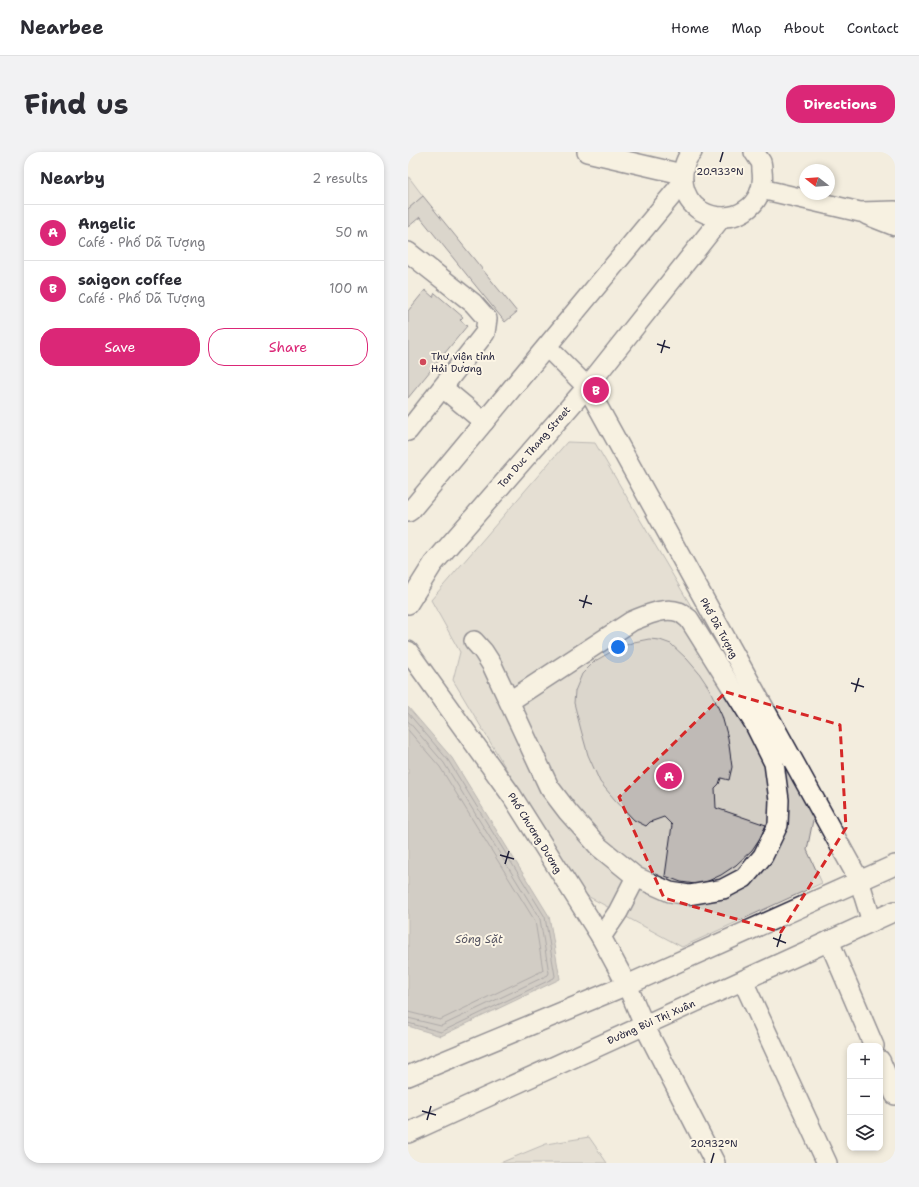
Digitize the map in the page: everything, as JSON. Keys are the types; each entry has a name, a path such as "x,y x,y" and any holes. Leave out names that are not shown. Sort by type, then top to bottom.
{"street":[{"path":"587,152 683,178"},
{"path":"692,152 688,156 683,178 685,192 695,207 710,216 728,218 745,211 758,198 763,181 762,156"},
{"path":"408,512 547,347 683,178"},
{"path":"761,189 860,212 895,226"},
{"path":"860,212 895,211"},
{"name":"Ton Duc Thang Street","path":"408,604 433,564 587,387 722,217"},
{"path":"408,252 473,303 487,319 485,333 408,431"},
{"name":"Phố Dã Tượng","path":"547,347 587,387 859,880 872,922"},
{"path":"442,388 484,422"},
{"path":"474,641 492,665 549,786 568,812 599,847 636,877 670,892 688,895 722,888 744,878 763,856 778,825 779,800 774,763 754,723 690,619 678,612 667,610 652,613 632,621 510,701"},
{"name":"Phố Chương Dương","path":"408,651 512,796 601,938 627,984 644,1025 715,1163"},
{"path":"408,1076 627,984 895,865"},
{"path":"601,938 618,912 636,877"},
{"name":"Đường Bùi Thị Xuân","path":"408,1133 895,911"},
{"path":"829,941 873,1043"},
{"path":"743,981 827,1163"},
{"path":"883,1067 895,1095"}],"highlighted area":[{"path":"726,692 840,725 846,828 781,932 664,898 619,797"}],"shaded area":[{"path":"408,176 423,196 408,209"},
{"path":"567,442 595,443 814,815 807,850 822,883 682,947 580,892 453,680 460,652 431,600"},
{"path":"589,1137 607,1163 500,1163 546,1144"}],"water":[{"name":"Sông Sặt","path":"408,707 452,758 549,916 560,979 441,1036 408,1026"}],"building":[{"path":"423,196 517,312 505,322 420,217 408,227 408,209"},
{"name":"Thư viện tỉnh Hải Dương","path":"425,290 433,297 435,293 463,317 460,320 467,326 408,398 408,311"},
{"path":"649,639 660,640 671,644 687,659 709,688 722,716 728,738 732,767 729,780 721,778 719,784 715,788 716,808 766,825 752,850 736,865 721,875 706,882 695,884 681,882 665,876 672,825 664,817 650,822 646,826 634,820 600,782 588,755 574,703 575,691 582,674 595,661 616,649 634,642"}],"place":[{"name":"Thư viện tỉnh Hải Dương","path":"423,362"},
{"name":"saigon coffee","path":"596,390"},
{"name":"Angelic","path":"669,776"}]}
